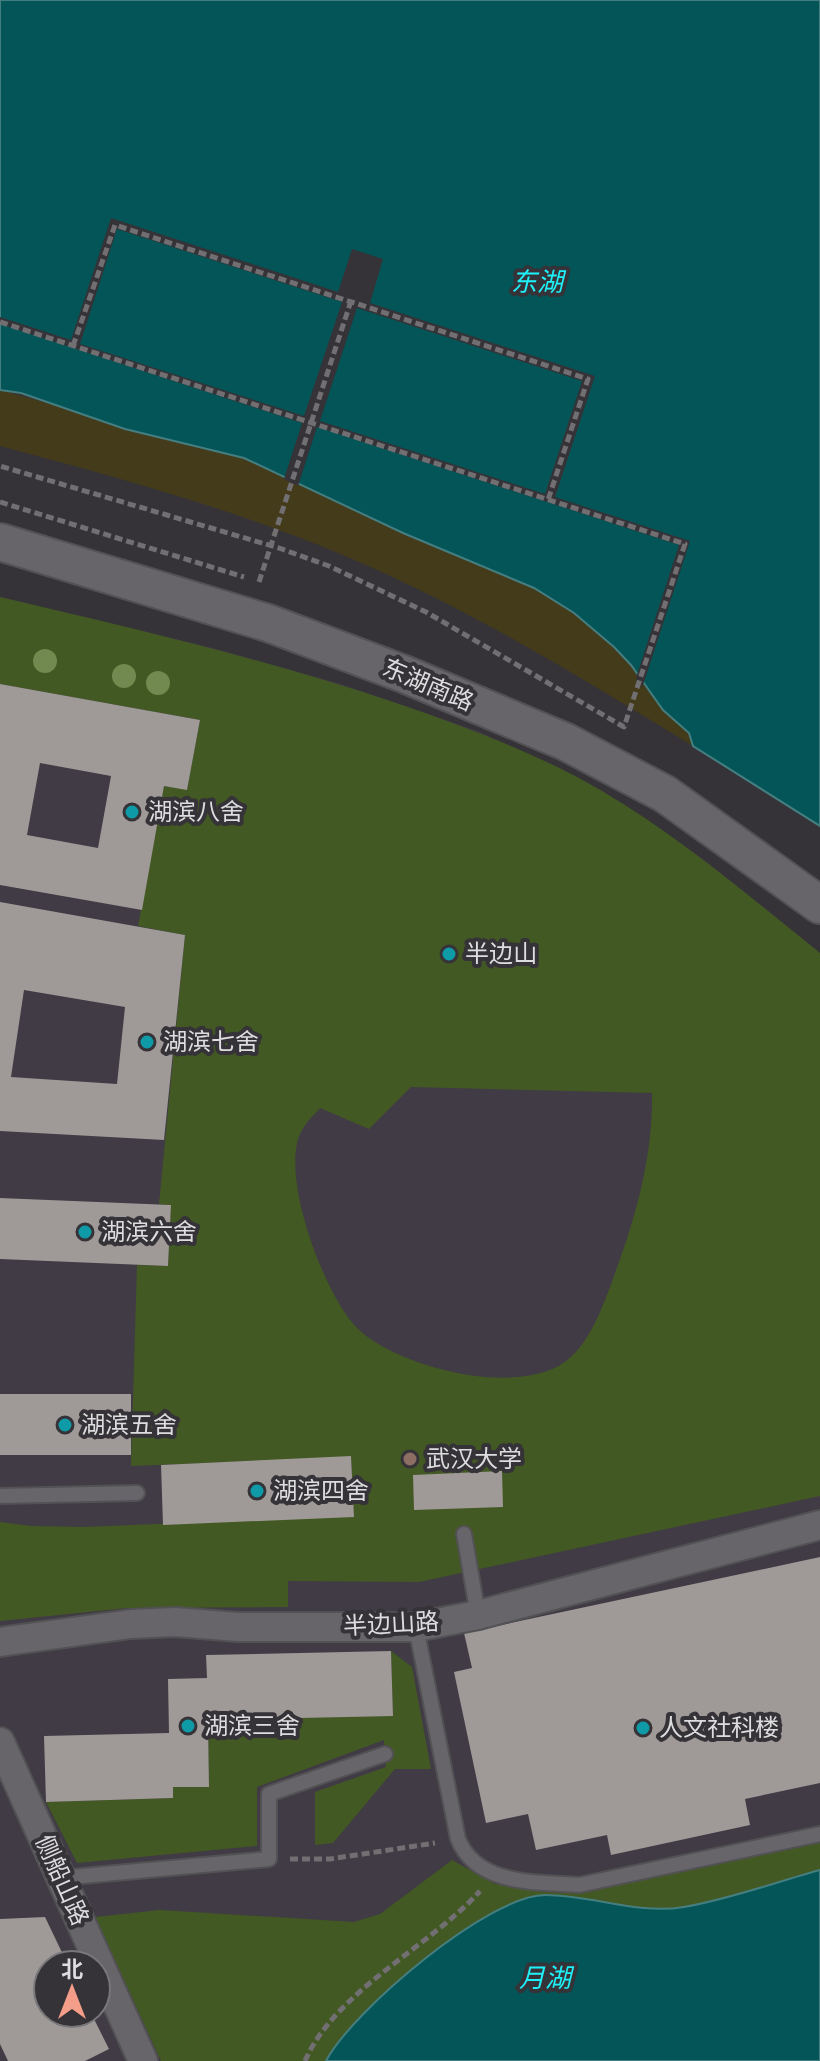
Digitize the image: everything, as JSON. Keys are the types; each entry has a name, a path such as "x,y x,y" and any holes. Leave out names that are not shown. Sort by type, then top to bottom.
{"street":[{"name":"东湖南路","path":"0,542 268,623 404,674 566,742 665,794 820,905"},
{"name":"半边山路","path":"0,1642 161,1623 416,1627 478,1615 820,1525"},
{"name":"侧船山路","path":"0,1742 143,2061"}],"lane":[{"path":"0,1496 137,1493"},
{"path":"464,1534 478,1615"},
{"path":"416,1627 458,1839 469,1859 494,1875 539,1883 596,1883 820,1834"},
{"path":"60,1878 269,1859 269,1794 385,1754"}],"path":[{"path":"73,346 115,225 351,301 588,379 548,500"},
{"path":"259,582 351,301"},
{"path":"0,322 685,544 624,727 381,589 270,545 0,466"},
{"path":"269,1859 330,1859 458,1839"},
{"path":"305,2061 325,2029 360,1993 470,1902 494,1875"}],"shaded area":[{"name":"武汉大学","path":"0,597 213,648 341,684 478,731 601,790 703,859 820,953 820,2061 0,2061"}],"green space":[{"path":"0,597 253,659 402,705 529,754 602,791 687,847 820,953 820,1496 419,1582 288,1581 288,1607 127,1608 0,1621 0,1522 84,1527 354,1516 351,1457 131,1466 137,1265 168,1266 171,1205 159,1204 185,935 138,926 164,786 187,789 200,720 0,684","holes":["411,1087 652,1093 644,1177 633,1219 601,1310 572,1356 551,1369 525,1376 495,1378 463,1374 402,1356 358,1329 345,1313 332,1291 309,1235 296,1176 296,1151 301,1132 320,1108 369,1129"]},
{"path":"391,1651 412,1667 431,1769 395,1769 333,1843 315,1845 315,1792 386,1767 384,1740 257,1787 257,1846 77,1863 46,1802 173,1798 173,1787 209,1787 208,1720 393,1715"},
{"path":"820,1840 820,2061 161,2061 95,1917 160,1910 354,1922 380,1914 452,1860 495,1884 576,1893"}],"sand":[{"path":"0,390 244,458 403,533 533,588 574,613 614,647 663,710 689,733 693,746 504,634 426,593 340,554 196,502 0,446"}],"water":[{"name":"东湖","path":"0,0 820,0 820,826 693,746 689,733 663,710 614,647 574,613 534,588 403,533 244,458 125,429 21,393 0,390"},
{"name":"月湖","path":"820,1870 820,2061 326,2061 363,2014 424,1959 458,1934 521,1900 545,1895 563,1896 667,1909 718,1900"}],"pier":[{"path":"111,218 338,292 352,249 383,259 370,303 595,376 555,497 690,541 642,688 636,678 679,545 317,427 298,486 284,479 302,423 0,324 0,317 71,340","holes":["117,229 342,302 304,416 80,344","357,308 582,381 545,494 320,421"]}],"building":[{"name":"湖滨八舍","path":"0,684 200,720 187,790 164,786 142,910 0,885","holes":["40,763 111,776 98,848 27,835"]},
{"name":"湖滨七舍","path":"0,902 185,935 164,1140 0,1131","holes":["24,990 125,1007 117,1084 11,1077"]},
{"name":"湖滨六舍","path":"0,1198 171,1205 168,1266 0,1259"},
{"name":"湖滨五舍","path":"0,1394 131,1394 131,1455 0,1455"},
{"name":"湖滨四舍","path":"351,1456 354,1517 163,1525 161,1465"},
{"path":"502,1471 503,1507 414,1510 413,1475"},
{"name":"人文社科楼","path":"820,1557 820,1783 745,1799 750,1825 611,1855 607,1835 536,1850 528,1814 486,1823 454,1672 472,1668 464,1633"},
{"name":"湖滨三舍","path":"391,1651 393,1716 208,1720 209,1787 173,1787 173,1798 46,1802 44,1736 169,1733 168,1679 207,1678 206,1655"},
{"path":"45,1917 60,1949 32,1949 32,2029 99,2029 109,2049 85,2061 8,2061 0,2044 0,1919"}],"place":[{"name":"湖滨八舍","path":"132,812"},
{"name":"半边山","path":"449,954"},
{"name":"湖滨七舍","path":"147,1042"},
{"name":"湖滨六舍","path":"85,1232"},
{"name":"湖滨五舍","path":"65,1425"},
{"name":"武汉大学","path":"410,1459"},
{"name":"湖滨四舍","path":"257,1491"},
{"name":"湖滨三舍","path":"188,1726"},
{"name":"人文社科楼","path":"643,1728"}]}
